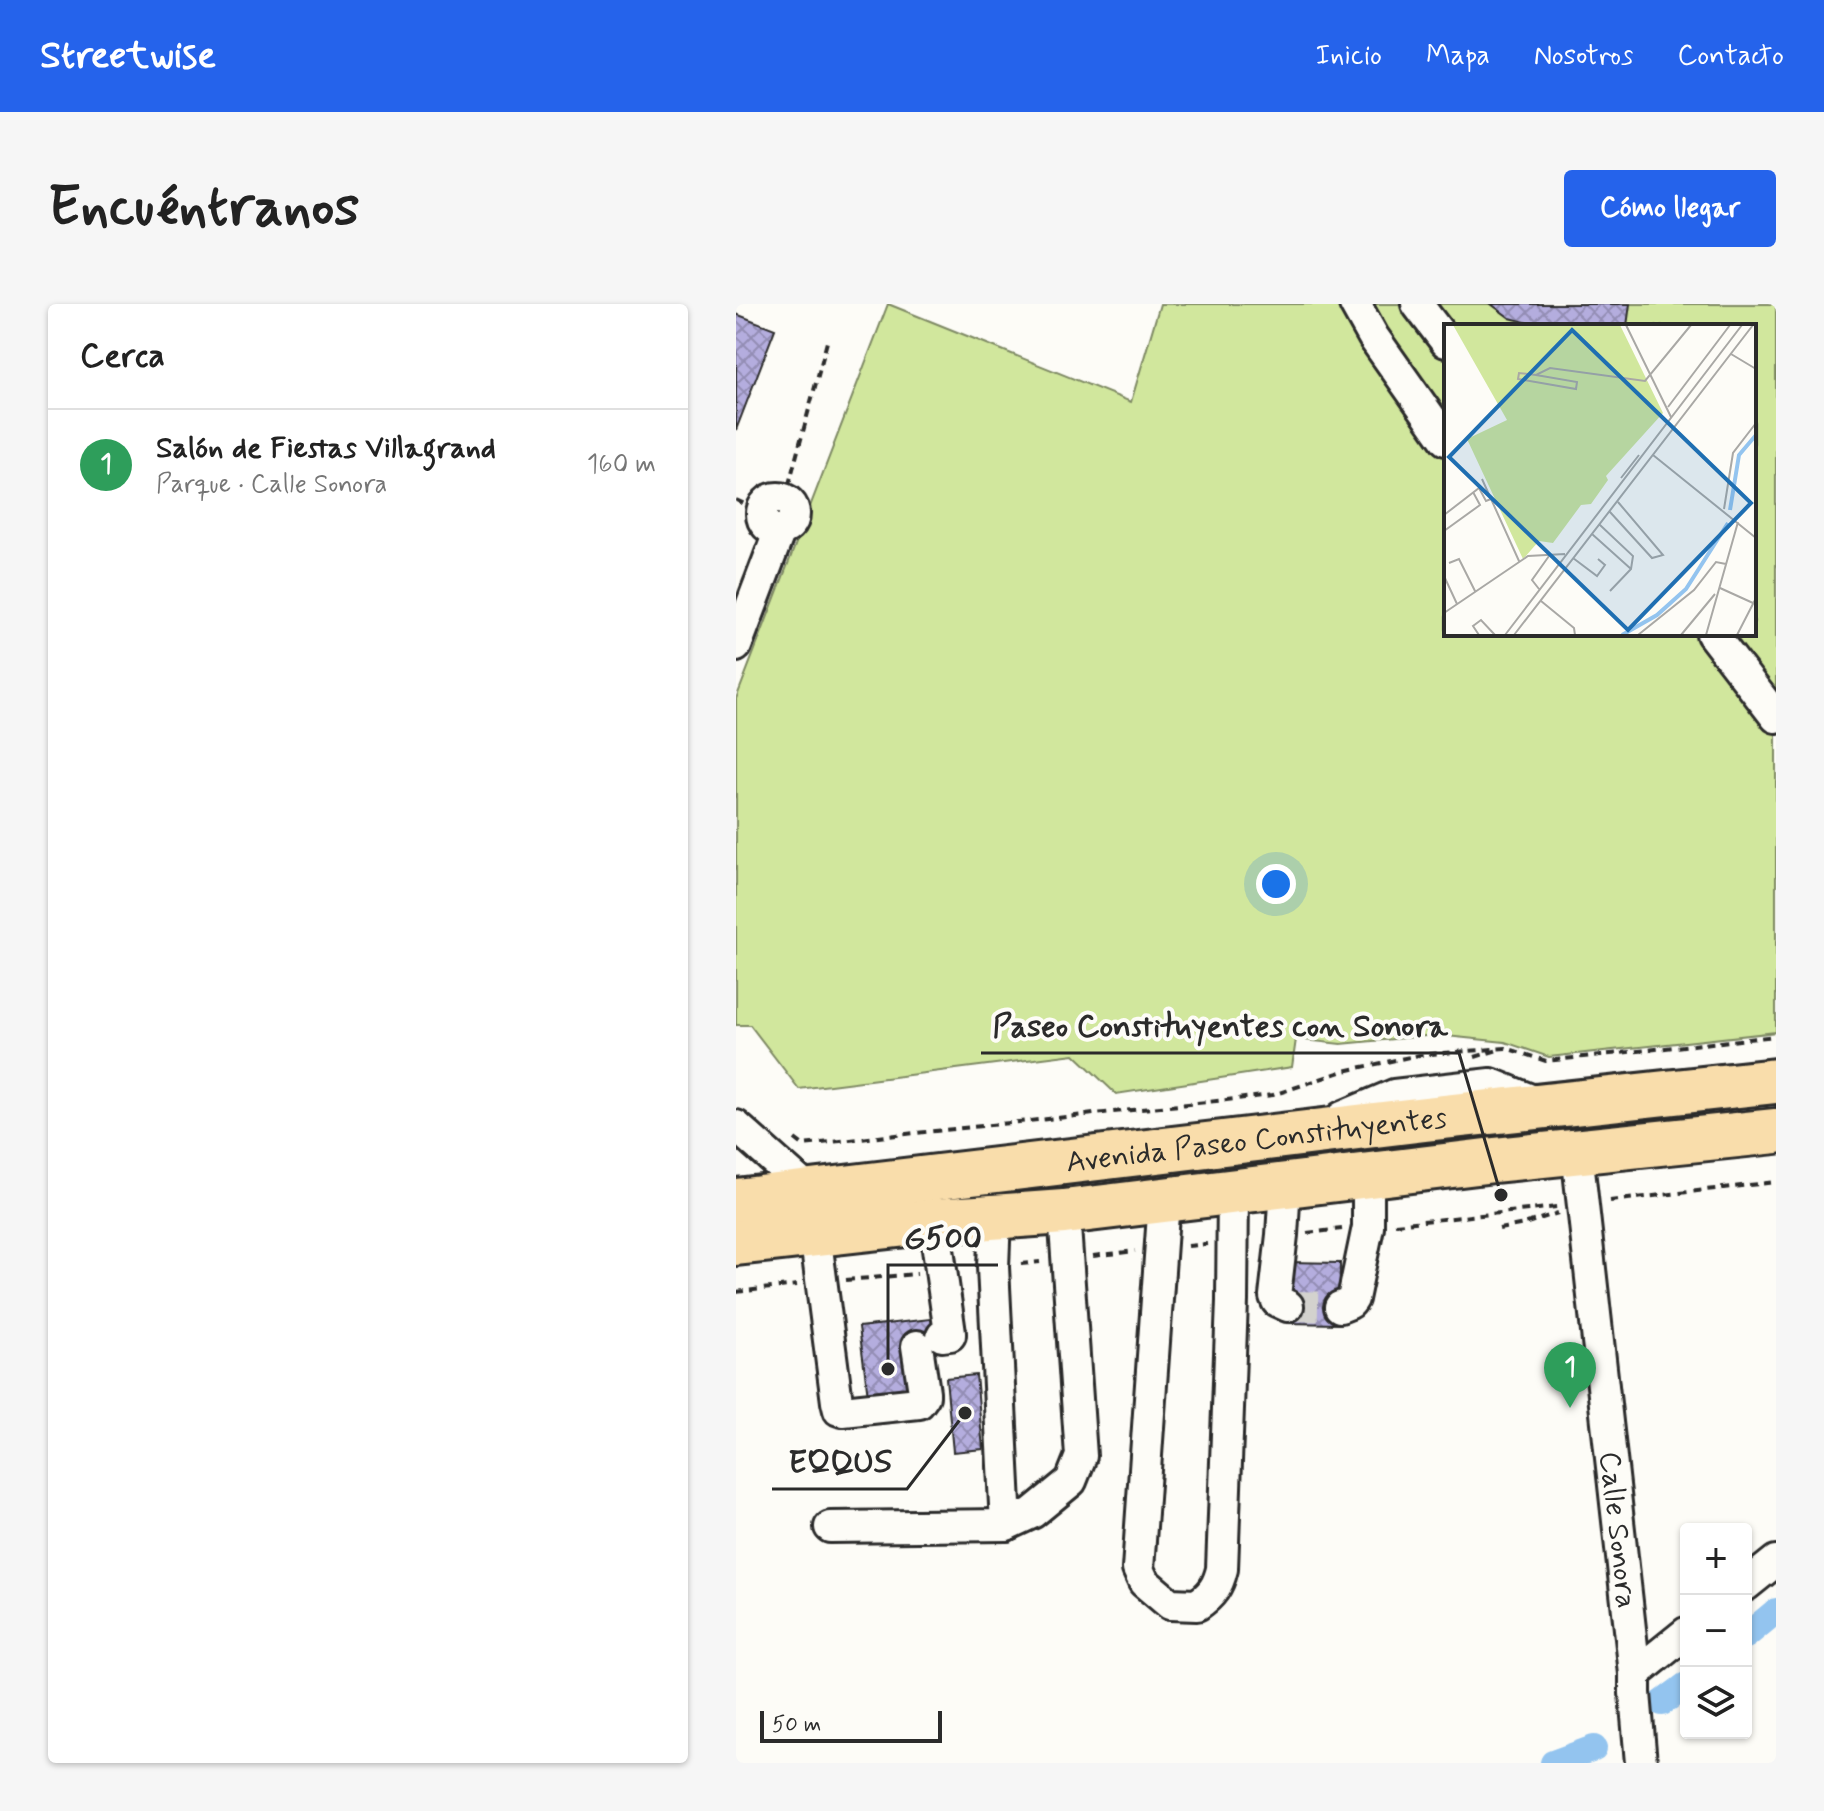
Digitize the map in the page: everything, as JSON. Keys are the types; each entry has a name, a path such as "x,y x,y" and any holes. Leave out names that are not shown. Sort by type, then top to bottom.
{"highway":[{"name":"Avenida Paseo Constituyentes","path":"736,1243 812,1213 1303,1134 1776,1081"},
{"name":"Avenida Paseo Constituyentes","path":"736,1201 812,1213 934,1221 995,1217 1064,1212 1368,1175 1776,1131"}],"street":[{"path":"1355,304 1374,338 1444,437"},
{"path":"1417,304 1444,338"},
{"path":"736,646 761,513"},
{"path":"1714,636 1776,717"},
{"path":"736,1127 812,1213 839,1410 919,1403 924,1396 929,1341 950,1333 934,1221"},
{"name":"Calle Sonora","path":"1577,1152 1641,1763"},
{"path":"1340,1307 1353,1299 1368,1227 1368,1175"},
{"path":"1285,1186 1275,1296 1277,1301 1288,1306"},
{"path":"1164,1200 1138,1569 1144,1582 1170,1604 1197,1605 1211,1595 1222,1569 1233,1192"},
{"path":"830,1527 1006,1525 1032,1513 1071,1481 1081,1456 1064,1212"},
{"path":"995,1217 993,1267 1006,1525"},
{"path":"1752,1580 1776,1561"},
{"path":"1635,1684 1680,1639"}],"path":[{"path":"761,513 828,338"},
{"path":"791,1136 803,1145 1273,1095 1344,1071 1419,1055 1506,1048 1546,1061 1776,1036"},
{"path":"1473,1057 1506,1048"},
{"path":"1499,1229 1584,1205"}],"green space":[{"path":"888,304 1131,402 1160,304 1776,304 1776,1032 1549,1057 1505,1042 1436,1035 1341,1044 1296,1039 1292,1067 1116,1094 1074,1054 799,1089 750,1025 736,1025 736,699"}],"building":[{"path":"1491,304 1630,304 1627,324 1533,324 1510,318"},
{"path":"736,314 775,329 736,430"},
{"path":"1288,1262 1340,1263 1339,1324 1287,1323"},
{"path":"939,1318 942,1343 909,1347 915,1391 868,1396 859,1327"},
{"path":"976,1375 983,1449 953,1452 946,1378"}],"waterway":[{"path":"1752,1631 1776,1611"},
{"path":"1662,1703 1680,1690"},
{"path":"1553,1763 1594,1748"}],"tunnel":[{"path":"1288,1306 1340,1307"}],"place":[{"name":"Paseo Constituyentes con Sonora","path":"1501,1195"},
{"name":"G500","path":"888,1369"},
{"name":"Salón de Fiestas Villagrand","path":"1570,1408"},
{"name":"EQQUS","path":"965,1413"}]}
